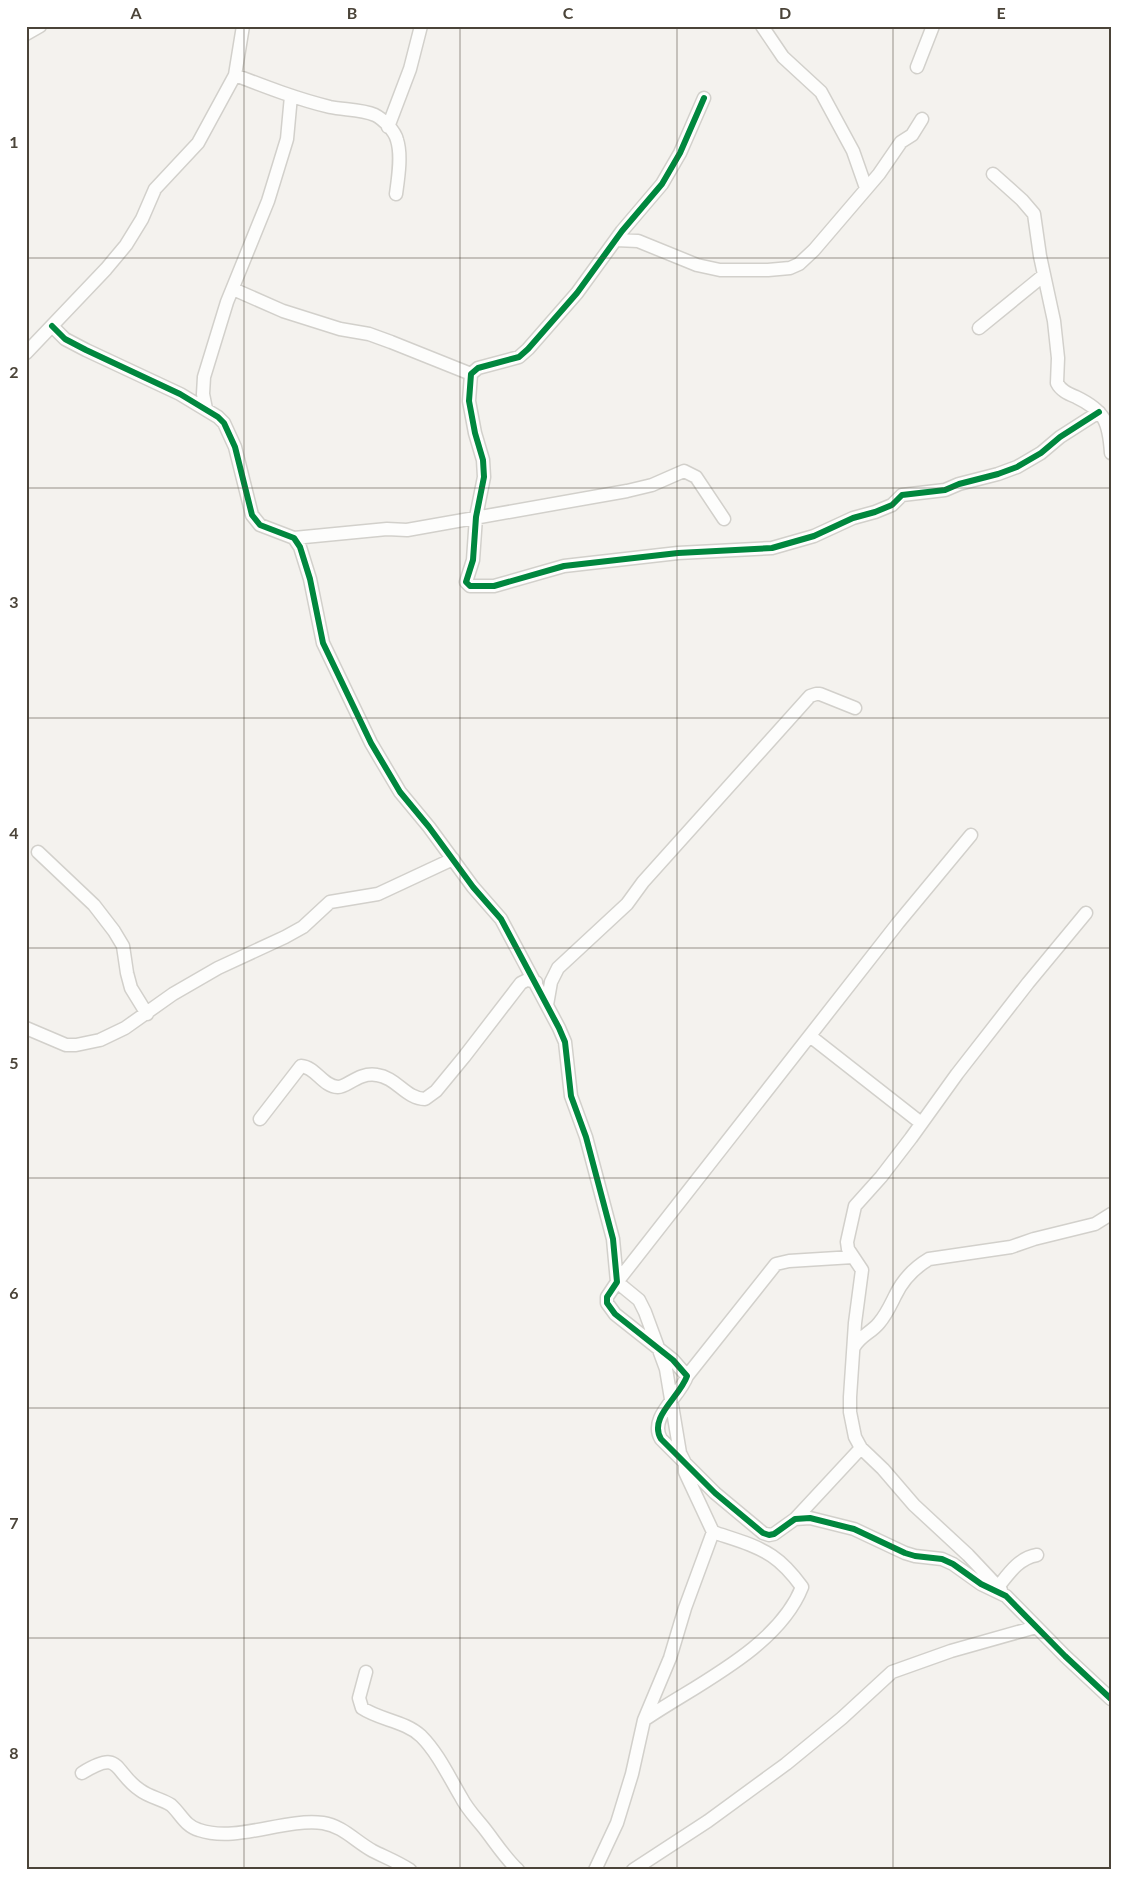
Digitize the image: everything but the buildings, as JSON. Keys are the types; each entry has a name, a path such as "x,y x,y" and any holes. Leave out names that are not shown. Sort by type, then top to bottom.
{"street":[{"path":"26,353 106,269 126,245 142,219 155,189 198,143 235,75 243,26"},
{"path":"388,127 410,70 421,26"},
{"path":"762,26 783,57 821,92 853,150 866,188"},
{"path":"917,67 933,26"},
{"path":"235,75 291,96 338,109 370,113 380,118 398,140 399,174 396,194"},
{"path":"206,409 203,394 204,377 233,288 268,201 280,163 287,139 291,96"},
{"path":"470,374 478,368 519,357 577,293 588,275 662,184 687,138 704,98"},
{"path":"616,240 638,241 697,265 720,270 782,270 799,264 814,250 879,174 901,142 912,135 922,118"},
{"path":"993,174 1022,200 1034,214 1054,320 1058,358 1058,383 1065,392 1094,406 1099,412 1107,424 1111,453"},
{"path":"979,328 1044,275"},
{"path":"233,288 283,311 340,329 369,334 470,374"},
{"path":"52,326 65,339 180,394 206,409 224,423 240,463 250,509 256,520 265,528 294,538 387,528 407,530 627,491 652,485 684,472 696,477 724,519"},
{"path":"470,374 469,401 475,433 483,460 484,477 476,517 473,560 466,582 470,586 479,587 494,586 564,566 678,553 772,548 814,536 853,518 875,512 892,505 902,495 945,490 1017,467 1041,453 1060,437 1099,412"},
{"path":"294,538 300,547 305,561 323,643 360,721 400,792 429,827 472,887 501,918 536,982 565,1042 571,1096 586,1137 613,1239 617,1282 639,1300 645,1312 666,1369 673,1401 680,1453 685,1463 685,1472 713,1532 755,1547 774,1557 791,1573 802,1588 798,1598 775,1628 753,1648 711,1679 644,1720"},
{"path":"547,1005 553,976 558,968 627,904 642,882 810,696 820,694 855,708"},
{"path":"688,1376 673,1360 610,1308 607,1303 607,1297 898,923 971,835"},
{"path":"38,852 94,905 114,931 123,946 131,988 147,1014"},
{"path":"26,1028 66,1045 100,1040 125,1028 173,994 218,968 285,938 303,927 330,902 378,894 453,859"},
{"path":"1086,913 1028,983 881,1177 855,1206 847,1242 848,1250 862,1270 850,1412 855,1437 861,1448 883,1469 914,1505 968,1555 1036,1627 1111,1699"},
{"path":"260,1119 302,1066 311,1068 322,1079 332,1086 338,1087 362,1076 378,1074 386,1077 413,1096 425,1100 436,1091 464,1057 520,983 527,980 536,982"},
{"path":"810,1036 922,1123"},
{"path":"854,1347 858,1340 877,1326 908,1277 922,1263 929,1259 1011,1247 1034,1238 1095,1224 1111,1214"},
{"path":"853,1258 789,1261 776,1264 688,1376 673,1401 658,1420 658,1432 661,1440 715,1493 762,1533 769,1535 774,1534 796,1520 861,1448"},
{"path":"796,1520 810,1518 828,1521 854,1529 905,1553 942,1558 981,1584 1002,1591"},
{"path":"595,1870 616,1823 632,1774 644,1720 670,1658 684,1608 713,1532"},
{"path":"1002,1591 1012,1570 1027,1557 1037,1555"},
{"path":"633,1870 708,1821 786,1764 842,1718 892,1672 951,1651 1036,1627"},
{"path":"366,1672 359,1698 362,1708 379,1718 408,1727 423,1739 448,1773 472,1814 518,1870"},
{"path":"82,1773 103,1762 112,1763 140,1790 170,1805 187,1824 200,1831 213,1834 228,1834 300,1823 323,1823 341,1829 373,1851 410,1870"}],"cycle path":[{"path":"704,98 680,153 662,184 622,231 577,293 519,357 478,368 471,374 469,401 475,433 483,460 484,477 476,517 473,560 466,582 470,586 494,586 564,566 678,553 772,548 814,536 853,518 875,512 892,505 902,495 945,490 1017,467 1041,453 1060,437 1099,412"},
{"path":"52,326 65,339 180,394 218,417 224,423 235,447 252,515 260,525 294,538 300,547 310,579 323,643 371,743 400,792 429,827 473,887 501,919 565,1042 571,1096 586,1137 613,1239 617,1282 607,1297 607,1303 615,1314 673,1360 687,1376 662,1415 658,1431 661,1439 715,1493 763,1533 774,1534 795,1519 810,1518 854,1529 905,1553 942,1559 953,1564 981,1584 1006,1596 1065,1656 1111,1699"}]}
